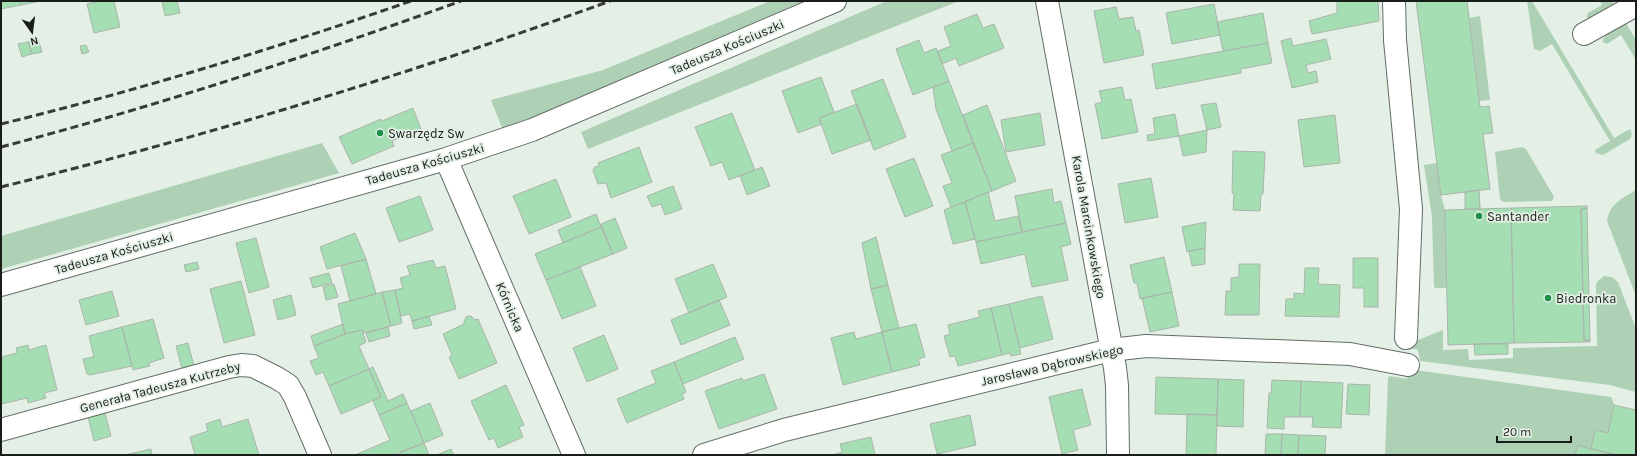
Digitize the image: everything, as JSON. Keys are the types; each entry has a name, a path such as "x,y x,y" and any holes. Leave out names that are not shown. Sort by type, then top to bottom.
{"street":[{"name":"Tadeusza Kościuszki","path":"1,285 446,159 532,130 835,1"},
{"name":"Karola Marcinkowskiego","path":"1047,1 1117,385 1118,455"},
{"path":"1394,1 1395,40 1411,209 1406,338"},
{"path":"1584,34 1636,5"},
{"name":"Kórnicka","path":"446,159 574,455"},
{"name":"Jarosława Dąbrowskiego","path":"704,455 784,430 1111,350 1146,346 1350,354 1408,365"},
{"name":"Generała Tadeusza Kutrzeby","path":"1,430 229,367 244,365 257,368 288,385 295,397 320,455"}],"green space":[{"path":"770,1 807,1 503,130 491,100 603,70"},
{"path":"887,1 959,1 588,149 581,132"},
{"path":"1527,1 1532,1 1614,138 1630,129 1632,134 1630,139 1603,155 1596,153 1595,150 1610,141 1552,44 1540,51 1534,49"},
{"path":"1600,1 1612,1 1615,5 1591,19 1588,18 1588,13 1602,5"},
{"path":"1480,16 1490,100 1479,101 1469,18"},
{"path":"1626,23 1636,40 1636,60 1621,35 1607,44 1603,42 1603,39 1608,33"},
{"path":"322,143 339,173 1,269 1,236"},
{"path":"1522,147 1526,149 1553,195 1554,197 1552,201 1503,202 1500,199 1495,152"},
{"path":"1437,163 1441,195 1445,210 1447,288 1434,287 1432,217 1424,165"},
{"path":"1636,190 1636,296 1607,221 1608,215 1617,202"},
{"path":"1604,276 1612,277 1618,282 1636,329 1636,392 1610,385 1420,361 1418,350 1411,348 1418,340 1443,330 1443,350 1468,349 1469,360 1513,358 1513,348 1597,346 1596,284"},
{"path":"1408,369 1611,397 1636,455 1385,455 1388,378 1389,376 1407,379"}],"building":[{"path":"1,1 20,1 21,5 1,9"},
{"path":"20,1 41,1 21,5"},
{"path":"99,1 114,1 120,27 94,33 87,4"},
{"path":"162,1 177,1 180,13 165,16"},
{"path":"1337,1 1378,1 1379,21 1312,34 1309,21 1337,13"},
{"path":"1416,1 1467,1 1480,107 1489,106 1493,133 1483,134 1490,189 1441,195"},
{"path":"1214,4 1220,35 1172,44 1166,13"},
{"path":"1116,7 1119,19 1133,17 1136,31 1139,30 1144,55 1104,63 1094,11"},
{"path":"1263,13 1268,43 1223,51 1217,22"},
{"path":"977,14 983,28 994,24 1004,48 959,66 956,58 942,64 938,51 951,46 944,27"},
{"path":"1291,38 1293,46 1326,39 1331,59 1306,65 1308,73 1316,71 1318,82 1292,88 1281,41"},
{"path":"38,39 42,52 32,54 28,42"},
{"path":"919,40 924,53 936,48 949,81 913,95 896,49"},
{"path":"28,42 32,54 22,57 18,44"},
{"path":"1268,43 1272,63 1241,69 1241,73 1156,89 1152,64"},
{"path":"86,45 89,52 82,54 80,46"},
{"path":"821,77 834,112 819,118 822,124 798,133 782,91"},
{"path":"883,79 906,137 874,150 851,91"},
{"path":"949,81 973,143 952,151 936,109 933,87"},
{"path":"1122,87 1125,100 1131,99 1138,132 1102,139 1095,104 1102,102 1099,91"},
{"path":"1216,103 1221,127 1207,130 1201,105"},
{"path":"857,104 871,140 832,154 819,118"},
{"path":"987,105 1016,181 992,191 963,115"},
{"name":"Swarzędz Sw","path":"413,108 421,129 392,141 394,146 352,164 339,137 381,119 382,121"},
{"path":"732,113 755,170 729,180 722,162 711,166 695,127"},
{"path":"1040,113 1045,145 1006,152 1001,120"},
{"path":"1175,114 1179,136 1148,141 1147,135 1155,134 1153,118"},
{"path":"1335,115 1340,163 1304,167 1298,120"},
{"path":"1207,130 1206,152 1183,156 1179,136"},
{"path":"973,143 992,191 951,207 943,186 952,183 941,155"},
{"path":"639,147 652,182 611,198 606,183 598,184 593,170 595,167 599,166 598,163"},
{"path":"1233,151 1265,152 1263,194 1261,194 1260,211 1233,210"},
{"path":"914,158 933,206 905,217 886,169"},
{"path":"762,167 770,186 747,195 740,176"},
{"path":"1151,178 1158,217 1125,223 1118,184"},
{"path":"556,179 571,217 529,234 513,196"},
{"path":"673,186 682,209 665,215 661,204 652,207 647,196"},
{"path":"1052,189 1054,203 1061,201 1066,223 1022,232 1015,196"},
{"path":"1479,190 1480,209 1465,209 1465,192"},
{"path":"988,192 995,221 1018,216 1022,232 976,242 965,202"},
{"path":"420,196 433,230 399,242 386,208"},
{"path":"965,202 975,239 953,244 944,210"},
{"name":"Biedronka","path":"1587,206 1587,208 1581,209 1584,340 1590,340 1590,342 1514,343 1511,208"},
{"path":"1511,208 1514,343 1448,345 1445,210"},
{"path":"1587,208 1590,340 1584,340 1581,209"},
{"path":"596,214 601,227 563,243 558,230"},
{"path":"615,218 627,248 613,254 601,224"},
{"path":"1206,222 1205,248 1187,252 1182,227"},
{"path":"1066,223 1071,244 1061,247 1068,280 1032,287 1025,254 981,264 976,242"},
{"path":"601,227 613,254 546,280 535,254"},
{"path":"355,233 366,259 327,269 320,247"},
{"path":"876,237 888,285 871,289 862,243"},
{"path":"256,238 269,287 249,293 236,243"},
{"path":"1205,248 1205,264 1192,266 1189,251"},
{"path":"1164,257 1172,292 1140,299 1137,283 1134,283 1130,265"},
{"path":"1353,258 1378,258 1378,307 1364,307 1364,288 1353,288"},
{"path":"366,259 376,294 350,301 341,266"},
{"path":"433,260 436,268 445,266 456,309 412,321 410,314 401,316 395,290 403,288 400,278 410,275 407,266"},
{"path":"197,262 199,269 186,272 184,265"},
{"path":"713,264 727,297 689,313 675,279"},
{"path":"1239,264 1260,264 1259,315 1225,315 1226,291 1231,291 1231,278 1239,277"},
{"path":"580,267 596,306 562,319 546,280"},
{"path":"1305,268 1319,268 1318,284 1340,285 1339,317 1285,316 1286,299 1294,299 1294,293 1304,294"},
{"path":"329,273 332,283 313,288 310,278"},
{"path":"241,281 255,335 224,343 210,289"},
{"path":"334,284 338,297 326,300 323,287"},
{"path":"888,285 899,328 882,332 871,289"},
{"path":"395,290 402,323 391,326 382,292"},
{"path":"112,291 119,316 86,325 79,300"},
{"path":"382,292 391,326 363,333 362,330 345,334 338,304"},
{"path":"1172,292 1179,326 1150,332 1142,298"},
{"path":"291,295 296,315 278,320 273,300"},
{"path":"1042,296 1053,339 1020,348 1009,304"},
{"path":"719,300 730,325 681,345 671,320"},
{"path":"1009,304 1021,354 1011,356 1010,353 1002,355 991,308"},
{"path":"991,308 1002,355 958,366 955,356 950,357 944,336 950,334 948,325 980,317 978,311"},
{"path":"429,316 432,325 414,329 412,321"},
{"path":"467,316 471,316 475,320 478,319 497,363 459,379 449,357 452,355 443,334 464,324"},
{"path":"153,319 164,358 149,363 150,366 133,370 122,327"},
{"path":"343,324 345,334 314,346 311,336"},
{"path":"916,324 925,357 918,359 920,365 892,372 882,332"},
{"path":"122,327 132,366 90,375 87,374 83,359 94,357 89,336"},
{"path":"388,327 390,336 369,342 366,333"},
{"path":"362,330 366,342 359,346 369,369 329,386 323,372 316,375 310,361 319,358 314,346 345,334"},
{"path":"854,332 856,339 882,332 892,372 843,385 831,338"},
{"path":"604,335 618,369 587,382 573,348"},
{"path":"735,337 744,359 683,384 674,362"},
{"path":"188,343 194,366 182,369 176,346"},
{"path":"1474,344 1508,344 1508,354 1475,355"},
{"path":"28,345 29,350 46,345 57,390 44,393 46,398 28,403 27,398 1,404 1,357 17,353 16,348"},
{"path":"674,362 686,392 682,394 684,399 627,423 617,399 656,383 651,371"},
{"path":"373,367 388,401 403,394 407,403 379,415 373,401 381,397 369,369"},
{"path":"369,369 381,397 341,414 329,386"},
{"path":"764,374 777,409 719,429 705,391 742,378 743,381"},
{"path":"1156,377 1218,379 1217,415 1155,414"},
{"path":"1218,379 1244,380 1243,427 1217,426"},
{"path":"1272,380 1301,381 1300,417 1284,417 1284,429 1267,428 1269,393 1271,393"},
{"path":"1301,381 1343,383 1341,428 1312,427 1313,417 1300,417"},
{"path":"1348,384 1370,385 1369,415 1346,414"},
{"path":"506,385 524,425 519,427 523,437 498,448 494,438 489,440 471,401"},
{"path":"1082,389 1091,425 1073,430 1078,450 1062,454 1049,397"},
{"path":"407,403 424,443 394,455 355,455 390,440 379,415"},
{"path":"430,403 443,435 424,443 411,411"},
{"path":"1614,405 1636,410 1636,455 1617,455 1591,449 1595,430 1608,433"},
{"path":"105,413 111,436 94,441 88,417"},
{"path":"1187,414 1217,415 1216,455 1186,455"},
{"path":"970,415 976,445 937,454 930,424"},
{"path":"220,419 222,427 248,419 259,455 195,455 190,437 208,431 206,424"},
{"path":"1266,434 1282,434 1281,455 1265,455"},
{"path":"1282,434 1299,435 1298,455 1281,455"},
{"path":"1299,435 1326,436 1325,455 1298,455"},
{"path":"871,437 875,455 833,455 842,452 840,444"},
{"path":"424,443 429,455 402,455 400,452"},
{"path":"1578,445 1591,449 1617,455 1575,455"},
{"path":"151,449 152,455 125,455"},
{"path":"451,449 454,455 437,455"}],"railway":[{"path":"1,124 156,83 310,35 411,1"},
{"path":"1,147 117,115 290,61 461,1"},
{"path":"1,187 155,147 308,102 459,54 610,1"}],"place":[{"name":"Swarzędz Sw","path":"380,133"},
{"name":"Santander","path":"1479,216"},
{"name":"Biedronka","path":"1548,298"}]}
